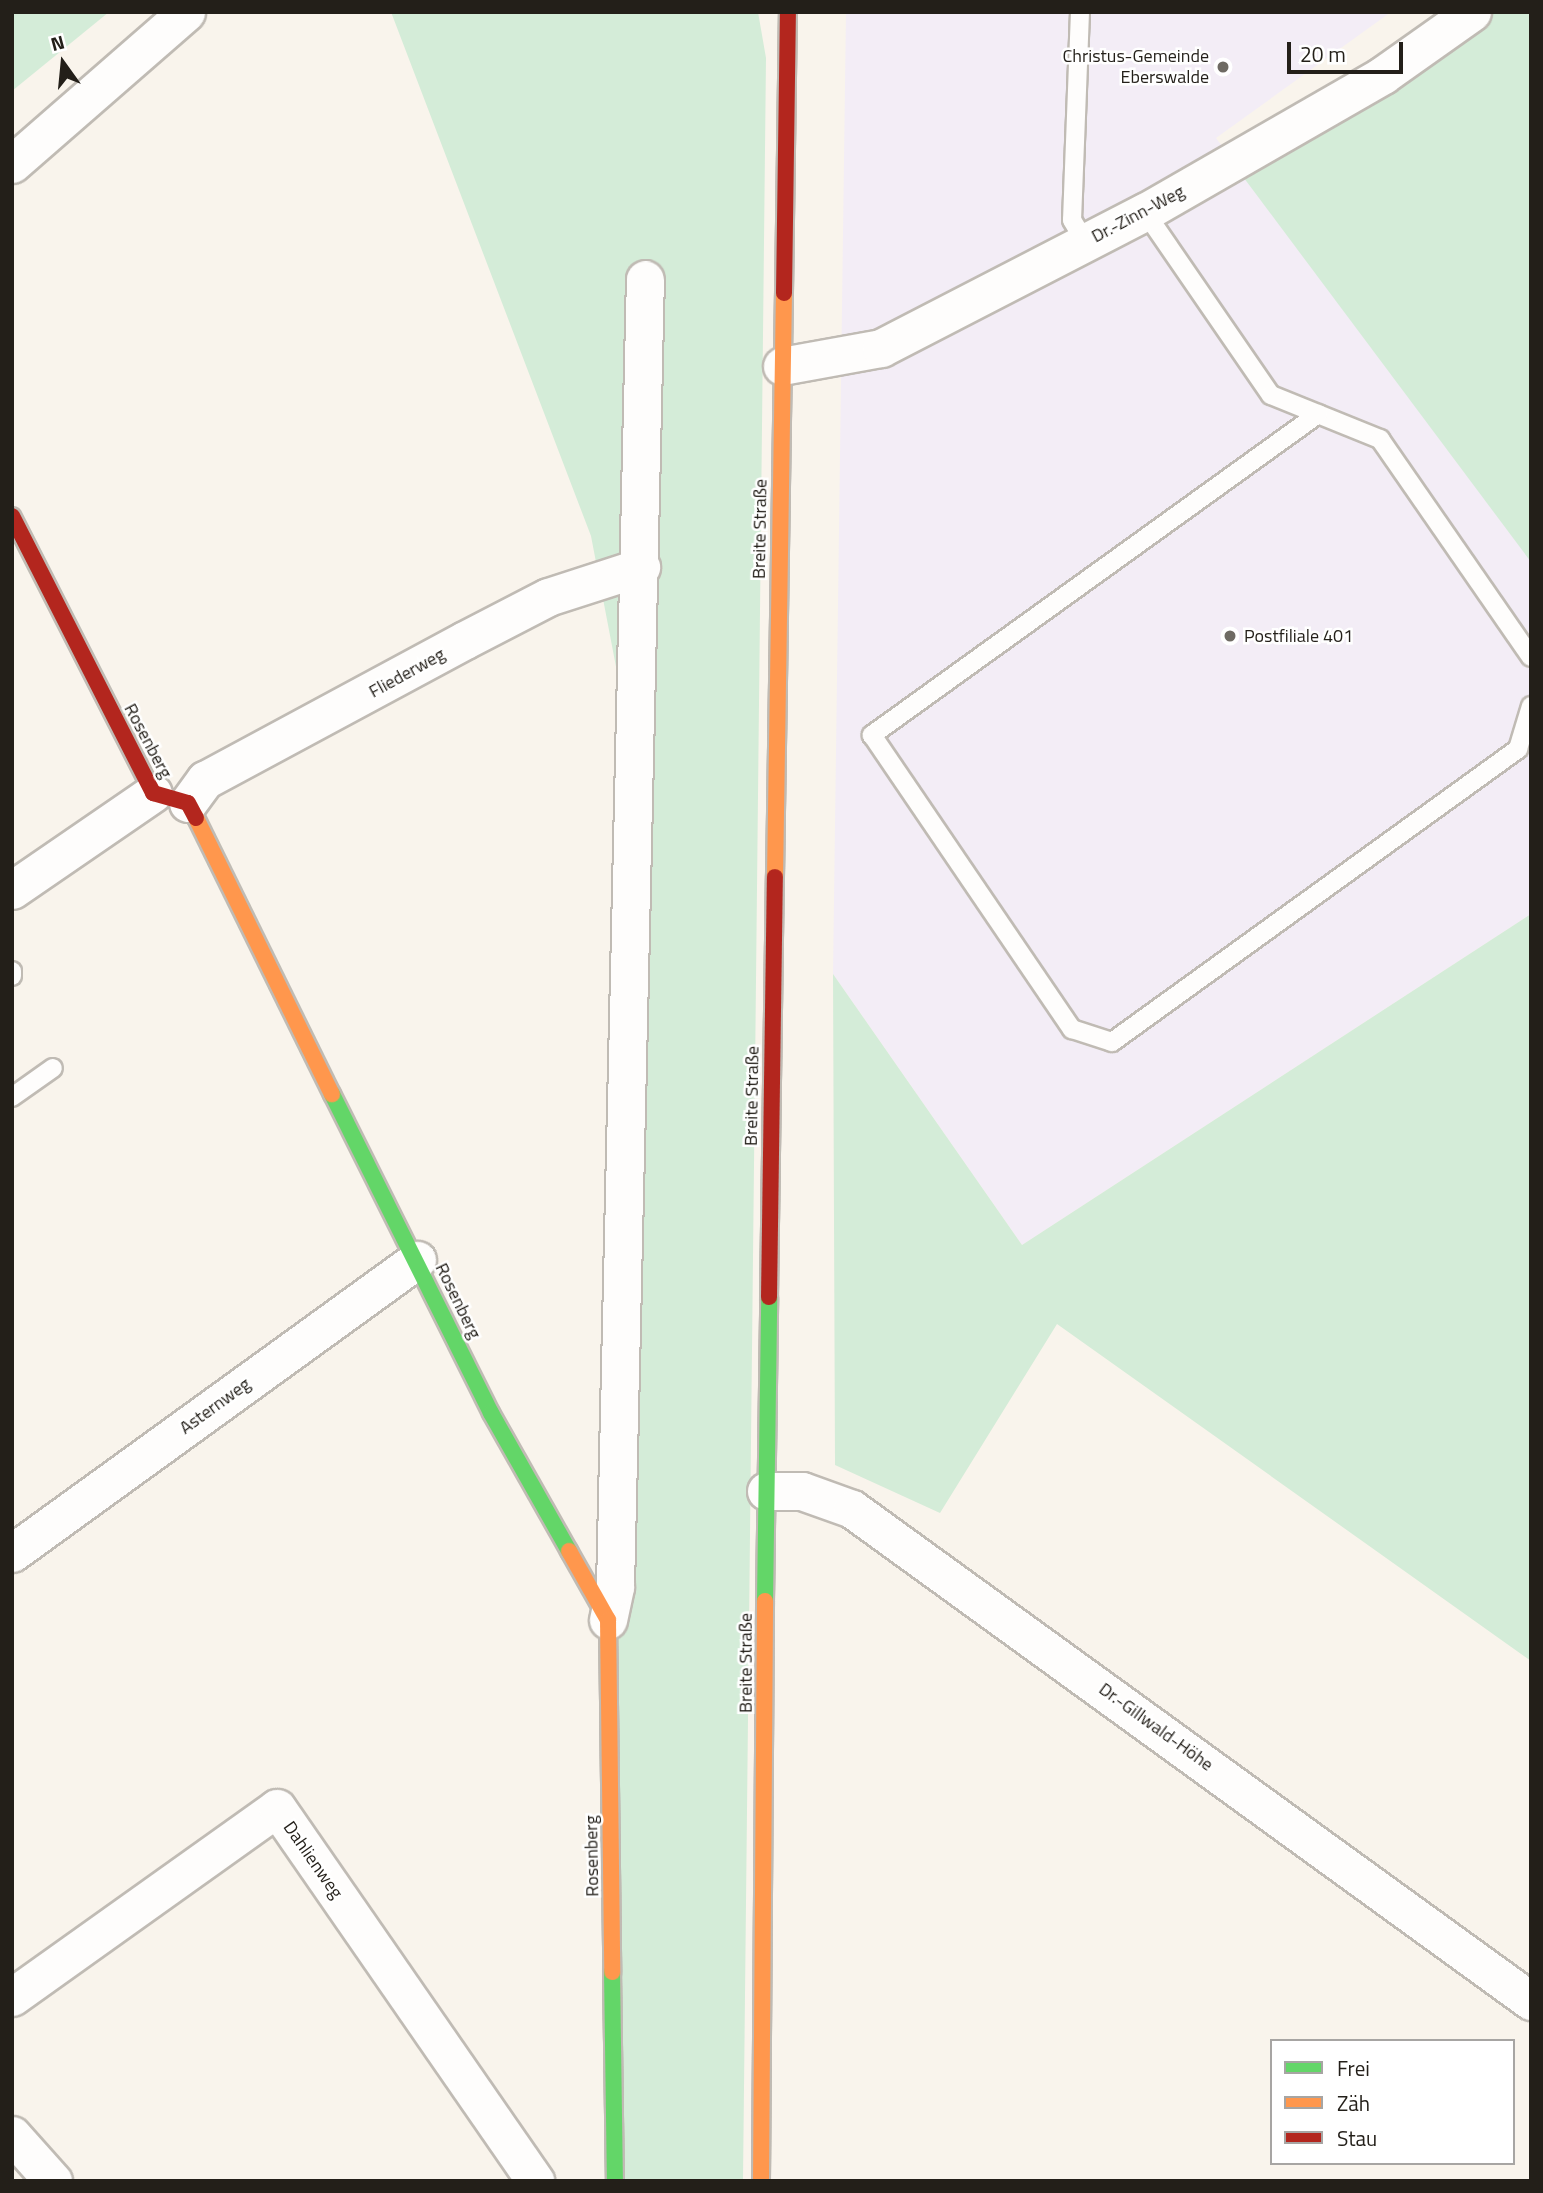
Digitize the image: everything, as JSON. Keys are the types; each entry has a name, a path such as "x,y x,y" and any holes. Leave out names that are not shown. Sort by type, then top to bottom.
{"main road":[{"name":"Breite Straße","path":"761,2181 766,1490 788,12"},
{"name":"Rosenberg","path":"12,516 153,793 188,803 491,1413 608,1620 615,2181"}],"street":[{"path":"12,163 186,12"},
{"name":"Dr.-Zinn-Weg","path":"782,366 881,348 1086,243 1383,75 1472,12"},
{"path":"608,1620 615,1587 641,567 645,279"},
{"name":"Fliederweg","path":"188,803 205,780 465,640 548,597 641,567"},
{"path":"12,890 153,793"},
{"name":"Asternweg","path":"12,1553 417,1260"},
{"name":"Dr.-Gillwald-Höhe","path":"766,1490 802,1491 852,1509 1531,2001"},
{"name":"Dahlienweg","path":"12,1997 277,1808 535,2181"},
{"path":"12,2136 53,2181"}],"lane":[{"path":"1080,12 1072,220 1086,243"},
{"path":"1145,212 1271,395 1380,439 1531,657"},
{"path":"1318,414 872,735 1072,1029 1112,1042 1518,750 1531,706"},
{"path":"12,971 12,976"},
{"path":"12,1097 53,1068"}],"shaded area":[{"path":"846,12 1391,12 1216,138 1531,561 1531,914 1022,1245 833,974"}],"green space":[{"path":"12,12 109,12 12,91"},
{"path":"391,12 758,12 766,58 743,2181 605,2181 602,1568 617,672 591,536"},
{"path":"1472,12 1531,12 1531,562 1232,162"},
{"path":"1531,914 1531,1661 1057,1324 940,1513 835,1465 833,974 1022,1245"}],"traffic: fast":[{"path":"332,1094 491,1413 569,1551"},
{"path":"765,1601 769,1297"},
{"path":"612,1972 615,2181"}],"traffic: slow":[{"path":"775,877 784,293"},
{"path":"196,818 332,1094"},
{"path":"569,1551 608,1620 612,1972"},
{"path":"761,2181 765,1601"}],"traffic: jam":[{"path":"784,293 788,12"},
{"path":"12,516 153,793 188,803 196,818"},
{"path":"769,1297 775,877"}],"place":[{"name":"Christus-Gemeinde Eberswalde","path":"1223,67"},
{"name":"Postfiliale 401","path":"1230,636"}]}
